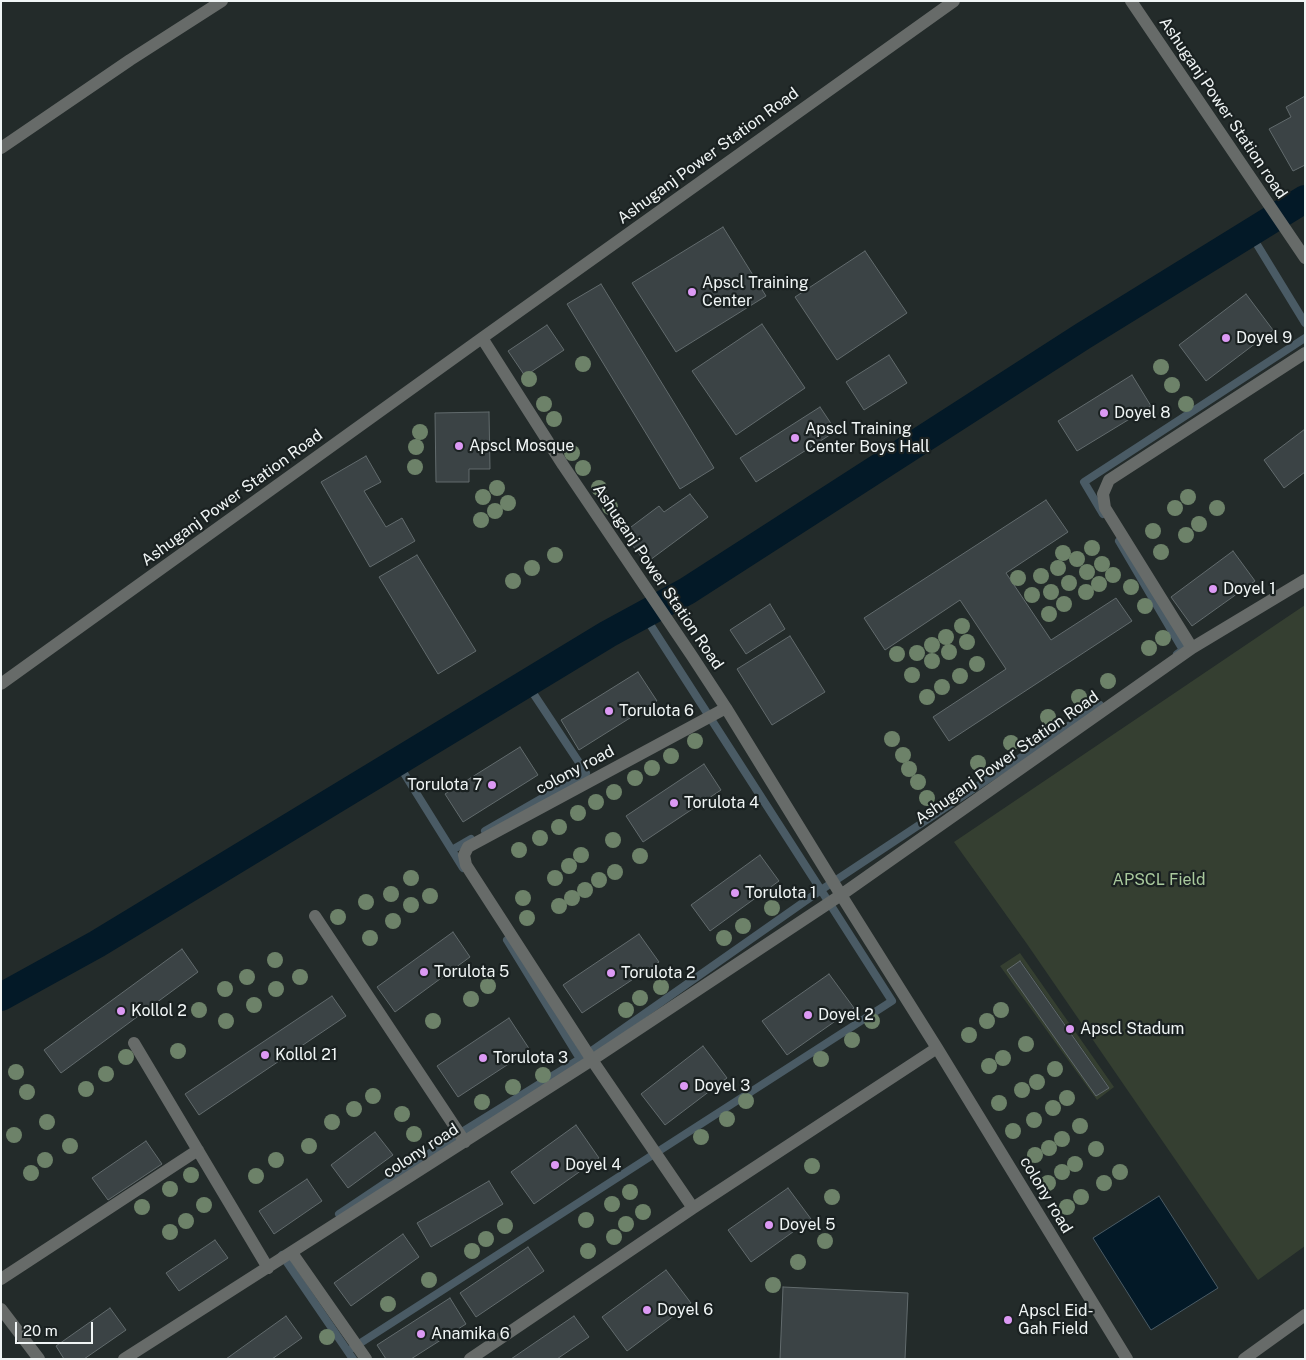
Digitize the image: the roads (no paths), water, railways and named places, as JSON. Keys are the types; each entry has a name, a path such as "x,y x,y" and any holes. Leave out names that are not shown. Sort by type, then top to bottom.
{"street":[{"path":"1,148 130,60 222,1"},
{"name":"Ashuganj Power Station Road","path":"1,684 954,1"},
{"name":"Ashuganj Power Station road","path":"1132,1 1305,258"},
{"name":"Ashuganj Power Station Road","path":"482,338 563,465 726,708"},
{"path":"1192,648 1105,508 1103,494 1109,480 1305,353"},
{"name":"Ashuganj Power Station Road","path":"841,895 1192,648 1305,580"},
{"name":"colony road","path":"693,1208 592,1060 466,864 464,855 468,847 726,708 1127,1359"},
{"name":"colony road","path":"124,1359 592,1060 841,895"},
{"path":"315,916 465,1142"},
{"path":"134,1043 268,1268"},
{"path":"470,1359 693,1208 937,1048"},
{"path":"1,1279 198,1150"},
{"path":"292,1252 366,1359"},
{"path":"1,1309 39,1359"},
{"path":"1244,1359 1305,1315"}],"water":[{"path":"1159,1196 1218,1288 1151,1330 1093,1238"}],"waterway":[{"path":"1,997 97,944 608,634 687,591 1083,336 1305,199"},
{"path":"1250,233 1305,323"},
{"path":"1103,514 1084,482 1305,338"},
{"path":"1119,541 1183,650 1177,654"},
{"path":"644,615 821,890 1100,705"},
{"path":"485,831 586,773 527,684"},
{"path":"397,762 463,868"},
{"path":"452,850 471,839"},
{"path":"348,1351 892,1001 821,890 580,1059"},
{"path":"339,1214 454,1137 580,1059 507,940"},
{"path":"282,1255 353,1359"}],"place":[{"name":"Apscl Training Center","path":"692,292"},
{"name":"Doyel 9","path":"1226,338"},
{"name":"Doyel 8","path":"1104,413"},
{"name":"Apscl Training Center Boys Hall","path":"795,438"},
{"name":"Apscl Mosque","path":"459,446"},
{"name":"Doyel 1","path":"1213,589"},
{"name":"Torulota 6","path":"609,711"},
{"name":"Torulota 7","path":"492,785"},
{"name":"Torulota 4","path":"674,803"},
{"name":"Torulota 1","path":"735,893"},
{"name":"Torulota 5","path":"424,972"},
{"name":"Torulota 2","path":"611,973"},
{"name":"Kollol 2","path":"121,1011"},
{"name":"Doyel 2","path":"808,1015"},
{"name":"Apscl Stadum","path":"1070,1029"},
{"name":"Kollol 21","path":"265,1055"},
{"name":"Torulota 3","path":"483,1058"},
{"name":"Doyel 3","path":"684,1086"},
{"name":"Doyel 4","path":"555,1165"},
{"name":"Doyel 5","path":"769,1225"},
{"name":"Doyel 6","path":"647,1310"},
{"name":"Apscl Eid- Gah Field","path":"1008,1320"},
{"name":"Anamika 6","path":"421,1334"}],"park label":[{"name":"APSCL Field","path":"1159,880"}]}
